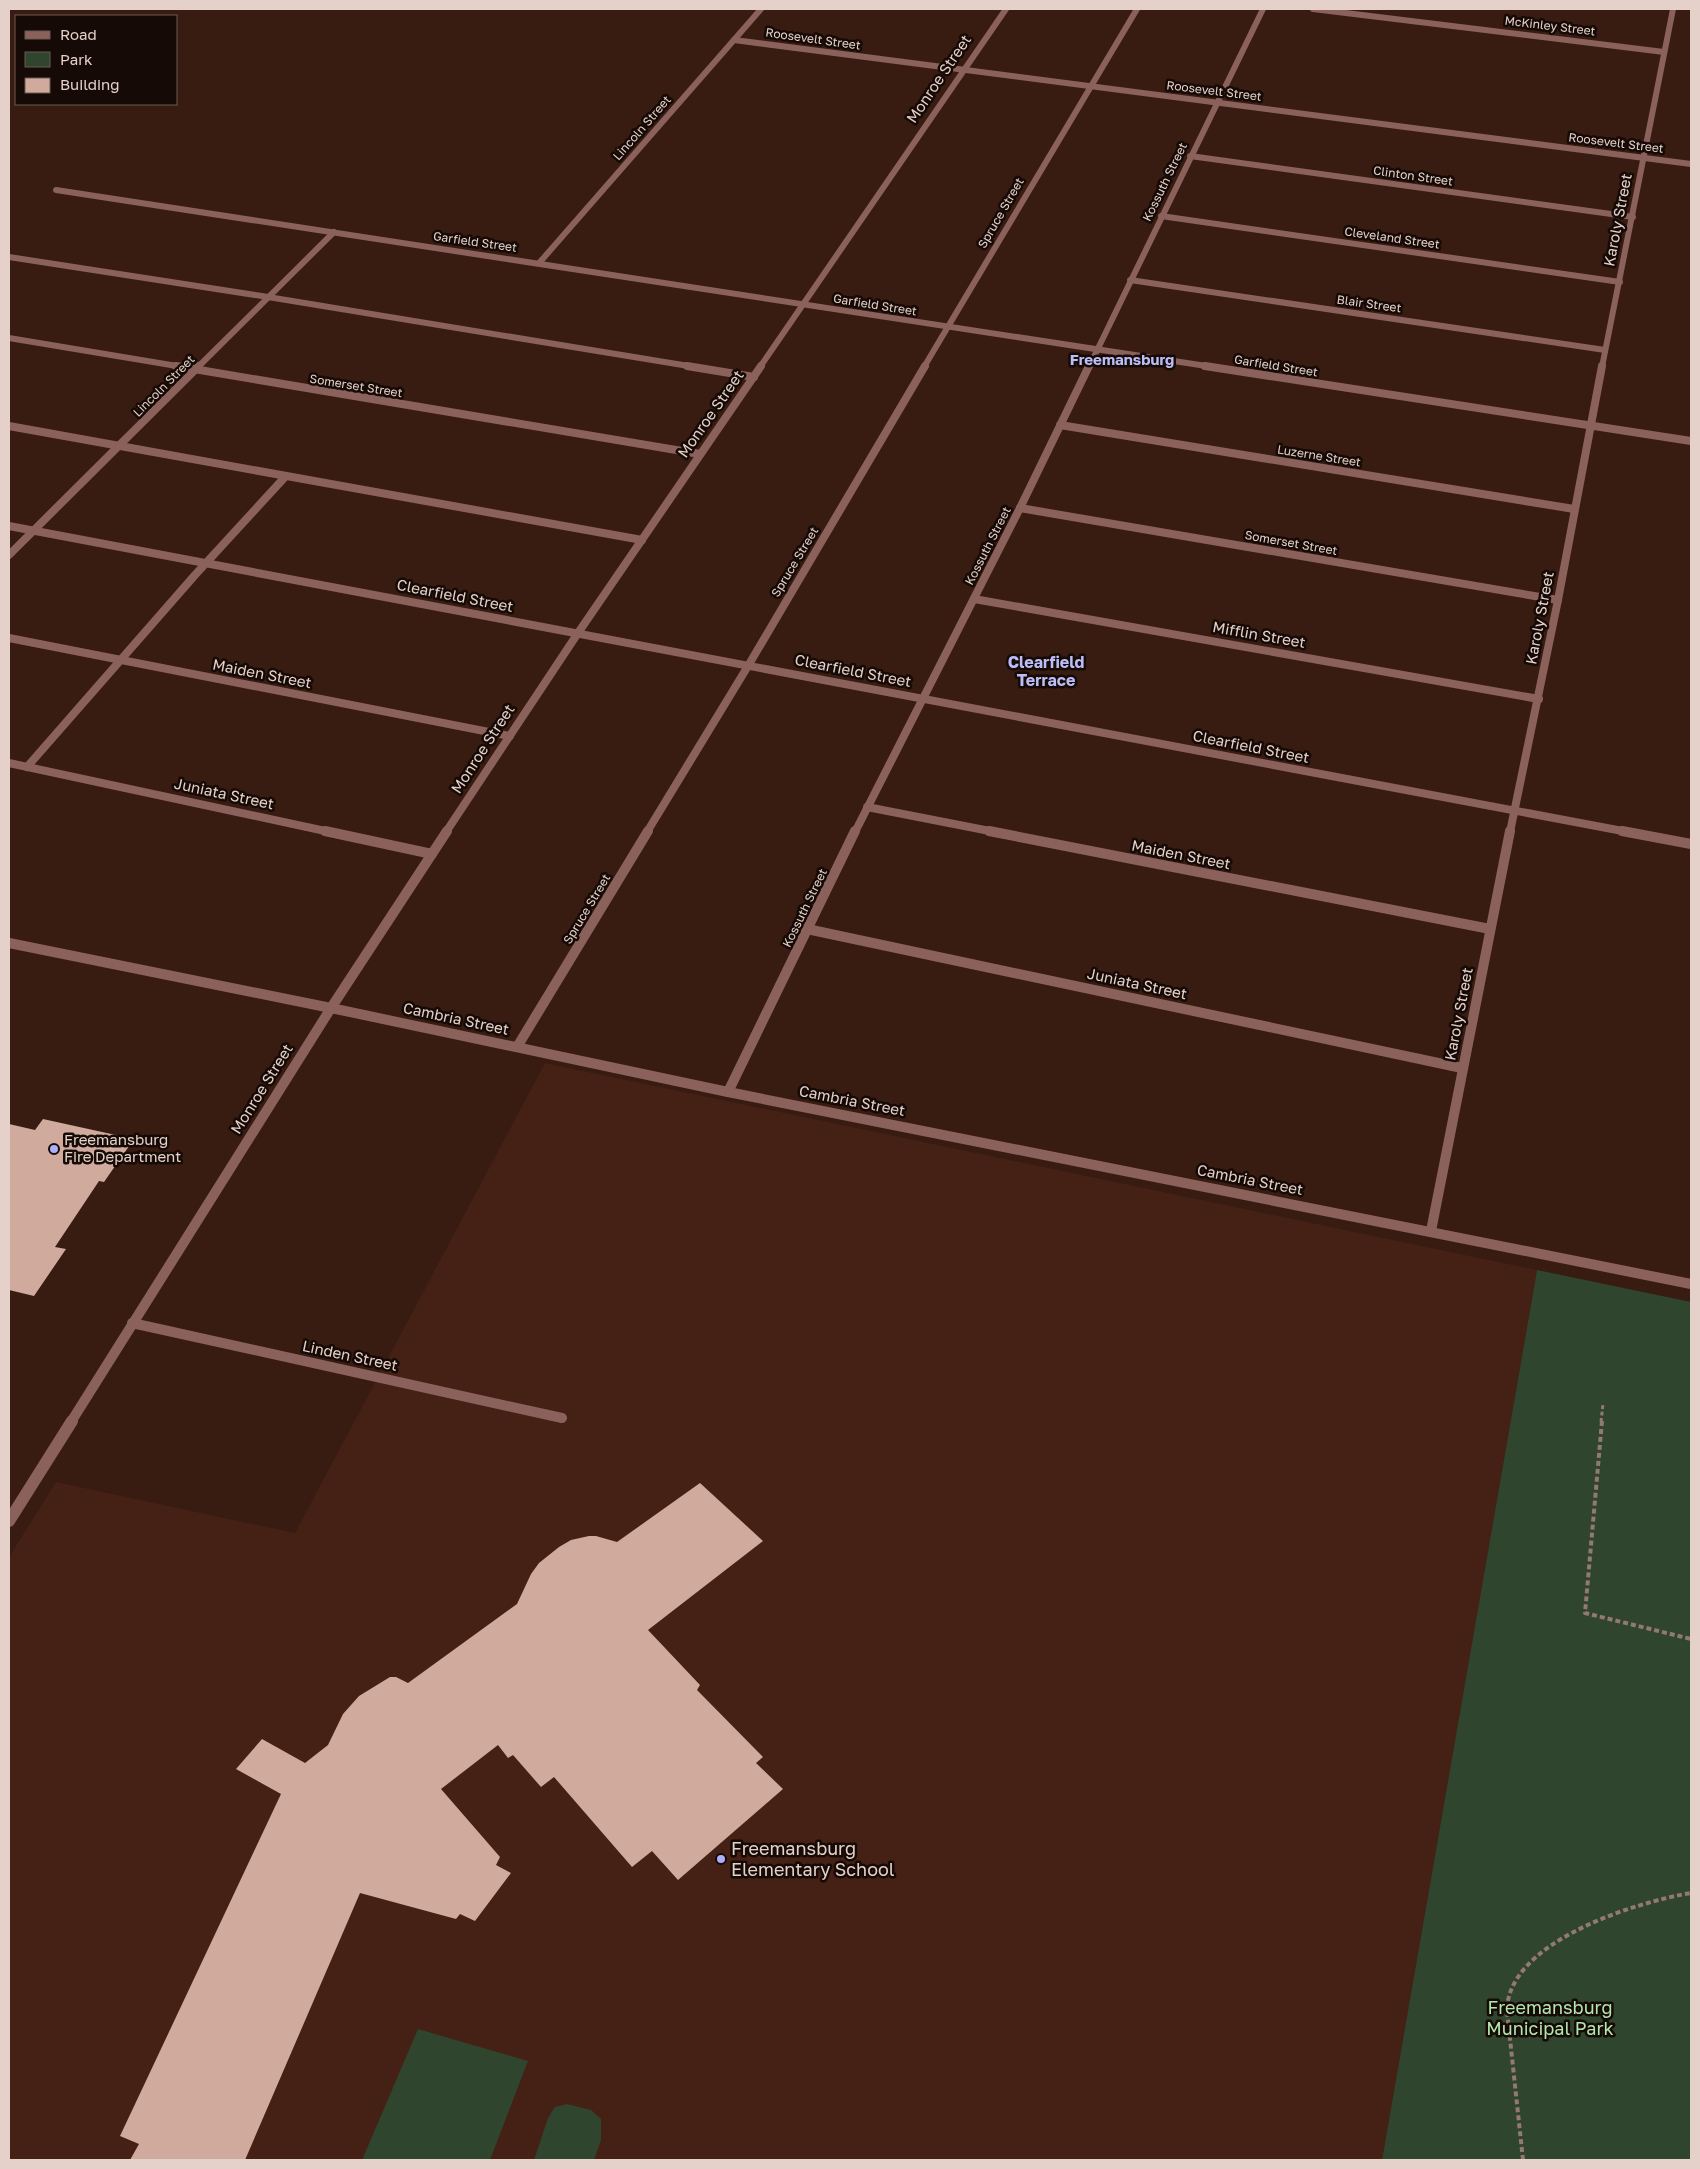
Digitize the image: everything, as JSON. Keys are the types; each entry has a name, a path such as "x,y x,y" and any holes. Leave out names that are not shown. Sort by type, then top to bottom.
{"street":[{"name":"Lincoln Street","path":"540,262 761,9"},
{"name":"Monroe Street","path":"9,1521 331,1008 432,854 700,454 1006,9"},
{"name":"Spruce Street","path":"518,1047 748,666 1090,86 1138,9"},
{"name":"Kossuth Street","path":"728,1092 867,807 1020,508 1263,9"},
{"name":"McKinley Street","path":"1313,9 1664,52"},
{"name":"Karoly Street","path":"1430,1231 1490,929 1539,699 1590,426 1673,9"},
{"name":"Roosevelt Street","path":"734,40 1691,164"},
{"name":"Clinton Street","path":"1190,156 1633,217"},
{"name":"Garfield Street","path":"56,190 540,262 804,305 1691,441"},
{"name":"Cleveland Street","path":"1161,216 1620,282"},
{"name":"Lincoln Street","path":"9,555 334,232"},
{"path":"9,257 268,297 754,377"},
{"name":"Blair Street","path":"1130,280 1605,350"},
{"name":"Somerset Street","path":"9,338 194,371 700,454"},
{"name":"Luzerne Street","path":"1060,425 1574,509"},
{"path":"9,426 642,540"},
{"path":"27,767 205,563 285,477"},
{"name":"Somerset Street","path":"1020,508 1558,600"},
{"name":"Clearfield Street","path":"9,526 1691,844"},
{"name":"Mifflin Street","path":"974,599 1539,699"},
{"name":"Maiden Street","path":"9,638 510,736"},
{"name":"Juniata Street","path":"9,763 432,854"},
{"name":"Maiden Street","path":"867,807 1490,929"},
{"name":"Juniata Street","path":"807,929 1462,1068"},
{"name":"Cambria Street","path":"9,943 331,1008 728,1092 1691,1284"},
{"name":"Linden Street","path":"132,1323 562,1418"}],"path":[{"path":"1603,1404 1585,1613 1691,1639"},
{"path":"1523,2160 1508,2026 1507,2003 1514,1986 1531,1962 1566,1934 1646,1902 1666,1896 1691,1894"}],"shaded area":[{"name":"Freemansburg Elementary School","path":"545,1063 1537,1270 1382,2160 9,2160 9,1557 56,1482 295,1533"}],"green space":[{"name":"Freemansburg Municipal Park","path":"1537,1270 1691,1302 1691,2160 1382,2160"},
{"path":"418,2029 528,2061 490,2160 362,2160"},
{"path":"567,2104 591,2110 601,2119 601,2140 594,2160 534,2160 548,2118 555,2107"}],"building":[{"path":"43,1119 134,1139 104,1182 99,1181 55,1247 66,1249 34,1296 9,1290 9,1124 35,1130"},
{"path":"700,1483 763,1541 648,1630 700,1685 697,1690 763,1757 756,1763 783,1789 678,1880 652,1851 632,1867 554,1777 541,1787 513,1755 508,1758 498,1745 441,1789 500,1857 496,1865 511,1873 475,1921 460,1914 456,1919 360,1893 245,2160 130,2160 139,2144 120,2136 281,1794 236,1769 262,1739 305,1763 328,1745 343,1714 359,1696 390,1677 396,1677 408,1683 517,1604 531,1574 539,1563 559,1547 571,1540 589,1536 617,1542"}],"place":[{"name":"Freemansburg Fire Department","path":"54,1149"},
{"name":"Freemansburg Elementary School","path":"721,1859"}],"district":[{"name":"Freemansburg","path":"1122,360"},
{"name":"Clearfield Terrace","path":"1046,671"}]}
